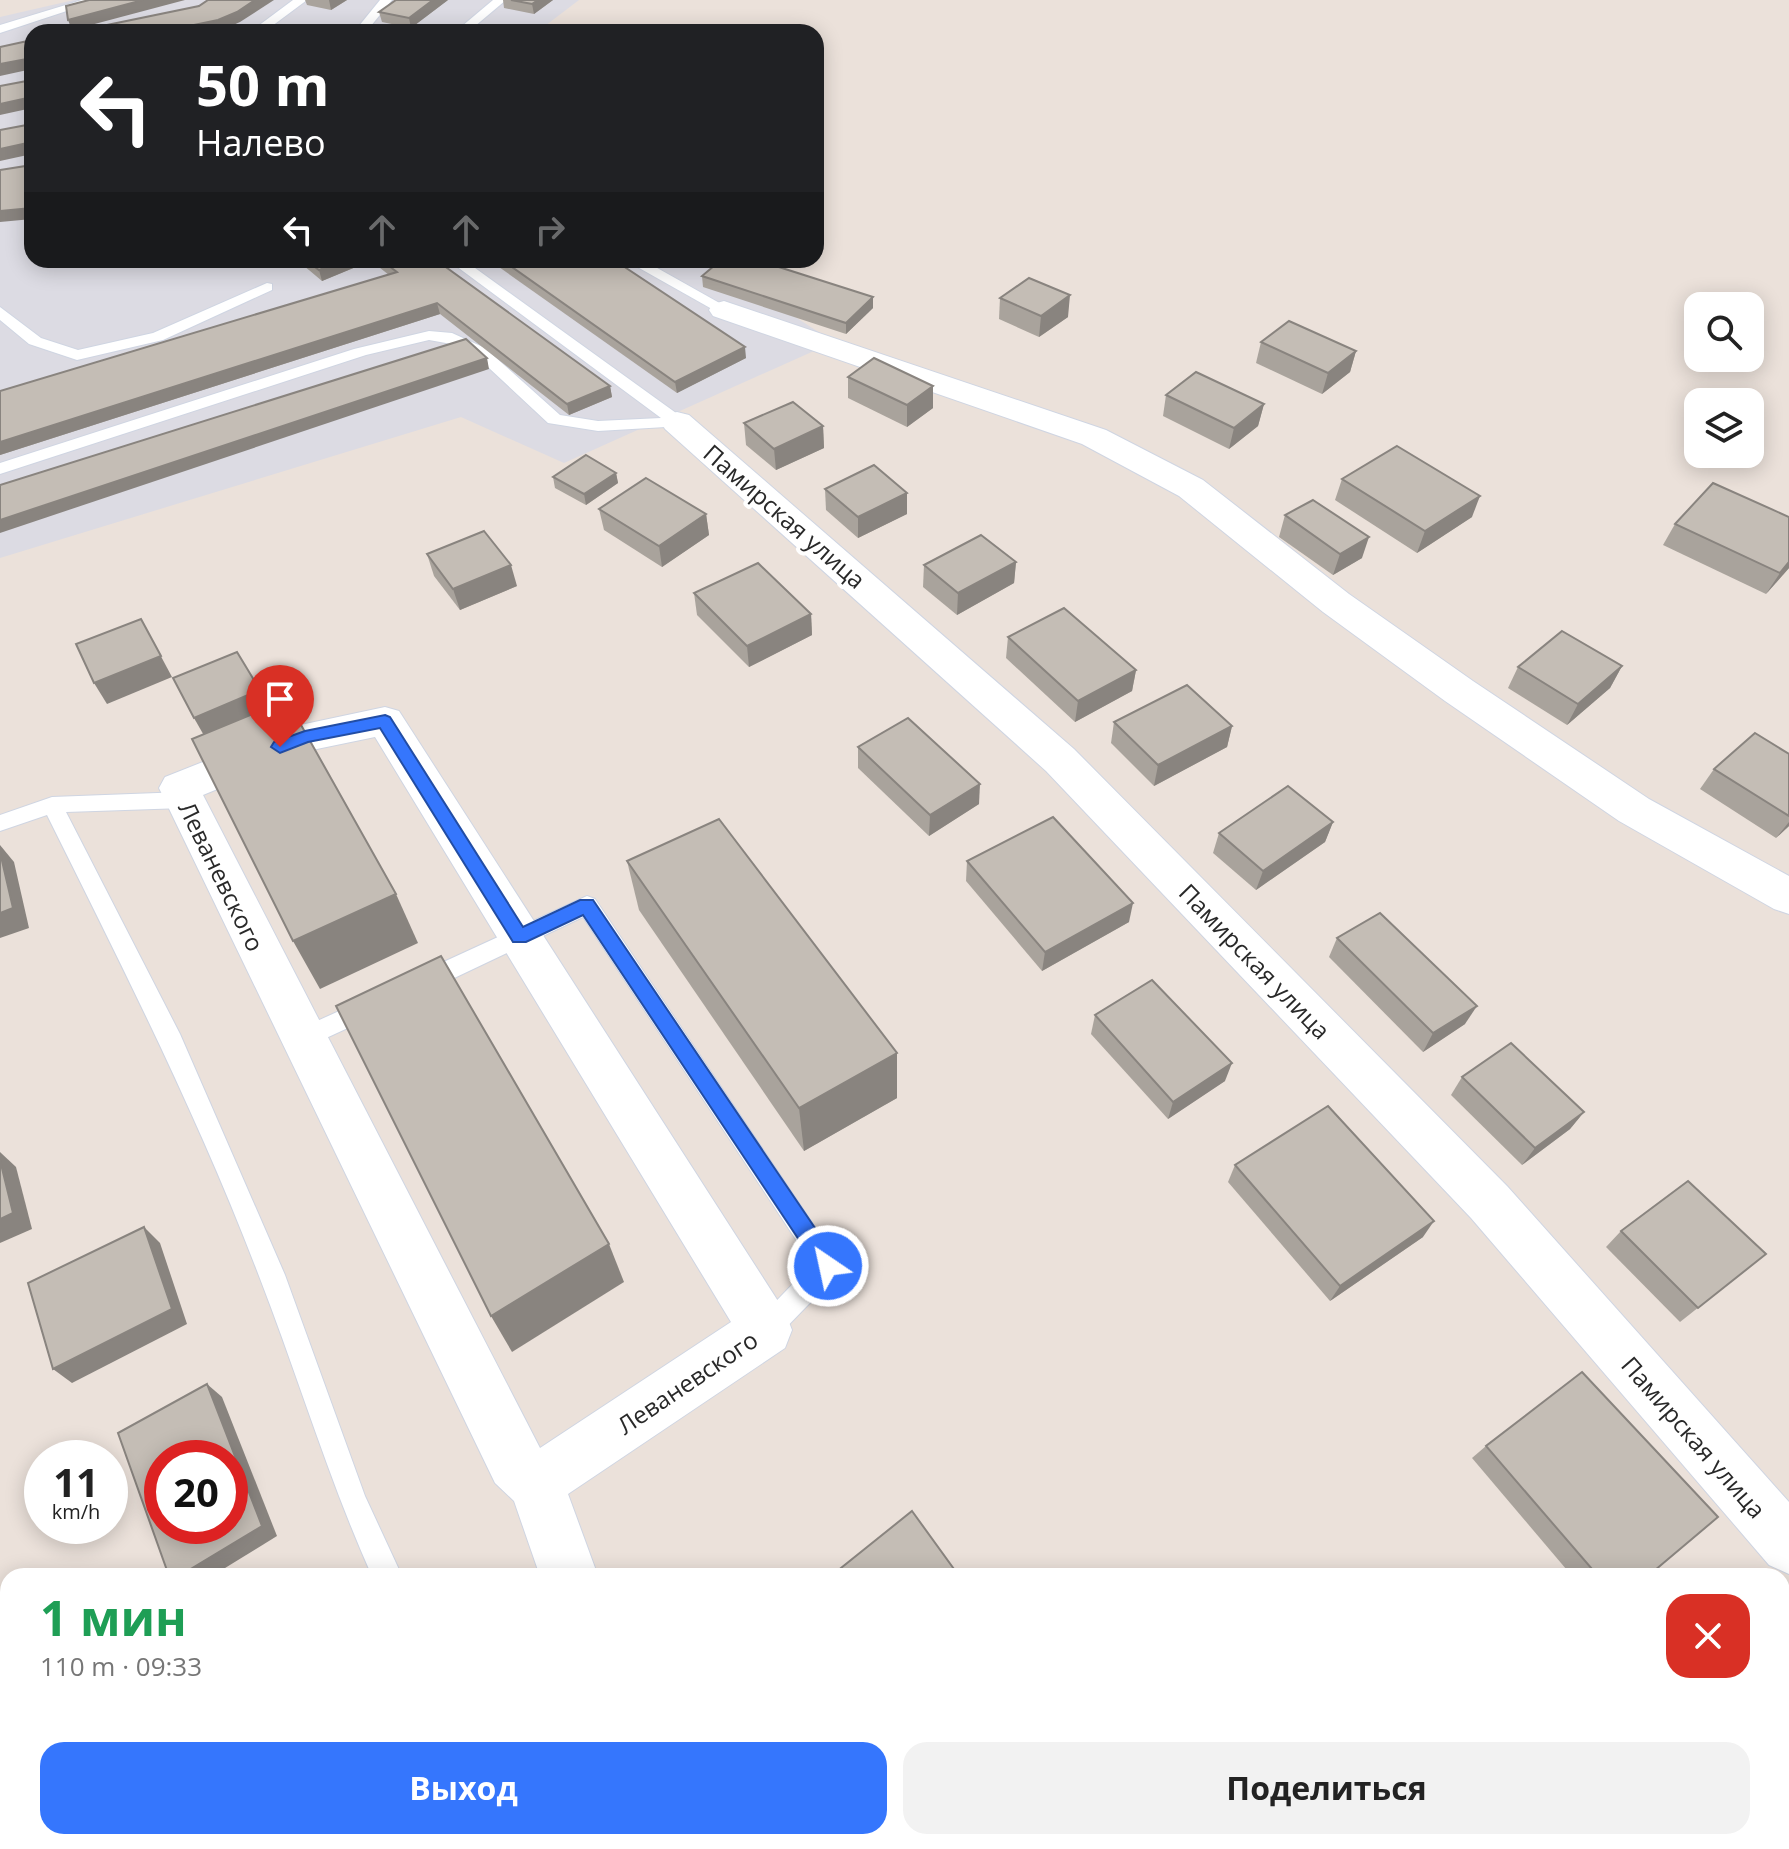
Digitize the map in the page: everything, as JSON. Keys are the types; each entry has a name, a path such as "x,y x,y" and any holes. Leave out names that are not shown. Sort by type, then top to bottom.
{"street":[{"path":"724,310 1094,437 1191,488 1336,603 1484,708 1634,810 1789,897"},
{"name":"Памирская улица","path":"677,422 795,522 1060,760 1489,1202 1789,1545"},
{"name":"Леваневского","path":"536,1483 766,1330 385,721 305,737 179,788 515,1463 536,1483 566,1568"}],"lane":[{"path":"0,29 94,0"},
{"path":"267,24 301,0"},
{"path":"366,24 386,0"},
{"path":"471,24 500,0"},
{"path":"466,268 677,422"},
{"path":"647,268 724,310"},
{"path":"0,312 35,341 77,355 158,337 267,287"},
{"path":"0,469 383,344 435,334 461,338 484,353 554,419 593,426 677,422"},
{"path":"0,823 52,805 184,800"},
{"path":"52,805 168,1034 272,1275 353,1501 383,1568"},
{"path":"303,1038 587,905 828,1266 766,1330"}],"shaded area":[{"path":"74,0 579,0 548,24 24,24 24,268 719,268 834,342 564,463 461,417 0,558 0,17"}],"building":[{"path":"89,0 143,0 68,20 66,6"},
{"path":"208,0 255,0 237,12 199,24 112,24 199,6"},
{"path":"396,0 433,0 409,18 379,12"},
{"path":"511,0 538,0 532,4"},
{"path":"24,42 24,60 0,64 0,47"},
{"path":"24,82 24,99 0,104 0,86"},
{"path":"24,126 24,144 0,149 0,130"},
{"path":"24,166 24,209 0,211 0,170"},
{"path":"392,268 447,268 610,386 567,404 437,303 0,442 0,391 397,272"},
{"path":"513,268 626,268 745,347 675,382"},
{"path":"712,268 782,268 873,297 846,323 702,276"},
{"path":"1029,278 1070,295 1041,316 1000,298"},
{"path":"1289,321 1356,351 1328,373 1261,342"},
{"path":"466,339 487,358 0,520 0,485"},
{"path":"874,358 933,386 907,405 848,377"},
{"path":"1196,372 1264,404 1234,428 1166,395"},
{"path":"793,402 823,426 774,449 744,423"},
{"path":"1397,446 1480,496 1425,531 1342,479"},
{"path":"586,455 616,473 584,494 553,477"},
{"path":"874,465 907,493 858,517 825,489"},
{"path":"646,478 706,514 659,546 599,509"},
{"path":"1713,483 1789,517 1789,562 1780,573 1675,524"},
{"path":"1313,500 1369,537 1340,554 1285,515"},
{"path":"484,531 511,565 453,589 427,554"},
{"path":"981,535 1016,562 958,593 924,565"},
{"path":"758,563 811,614 747,646 694,593"},
{"path":"1064,608 1136,670 1078,701 1008,637"},
{"path":"141,619 161,656 94,683 76,644"},
{"path":"1562,631 1622,666 1578,704 1518,667"},
{"path":"237,652 260,690 194,718 173,678"},
{"path":"1187,685 1232,726 1158,765 1114,722"},
{"path":"287,700 396,894 293,941 192,739"},
{"path":"908,718 980,784 930,815 858,747"},
{"path":"1755,733 1789,754 1789,816 1714,769"},
{"path":"1288,786 1333,822 1263,871 1219,833"},
{"path":"1053,817 1133,903 1045,952 967,861"},
{"path":"719,819 897,1053 799,1108 627,861"},
{"path":"0,852 13,908 0,913"},
{"path":"1380,913 1477,1006 1433,1033 1337,938"},
{"path":"441,956 609,1244 491,1316 336,1006"},
{"path":"1152,980 1232,1063 1173,1102 1095,1015"},
{"path":"1511,1043 1584,1112 1535,1148 1462,1077"},
{"path":"1328,1106 1434,1221 1340,1286 1235,1165"},
{"path":"0,1160 13,1213 0,1219"},
{"path":"1688,1181 1766,1254 1698,1308 1621,1231"},
{"path":"144,1227 172,1309 53,1369 28,1283"},
{"path":"1582,1372 1718,1517 1657,1568 1591,1568 1486,1446"},
{"path":"207,1384 229,1440 144,1440 144,1506 128,1461 128,1440 120,1440 118,1433"},
{"path":"248,1490 262,1526 248,1534"},
{"path":"912,1511 953,1568 841,1568"},
{"path":"158,1544 232,1544 192,1568 166,1568"}],"route":[{"path":"280,747 305,737 385,721 520,937 587,905 828,1266"}]}
